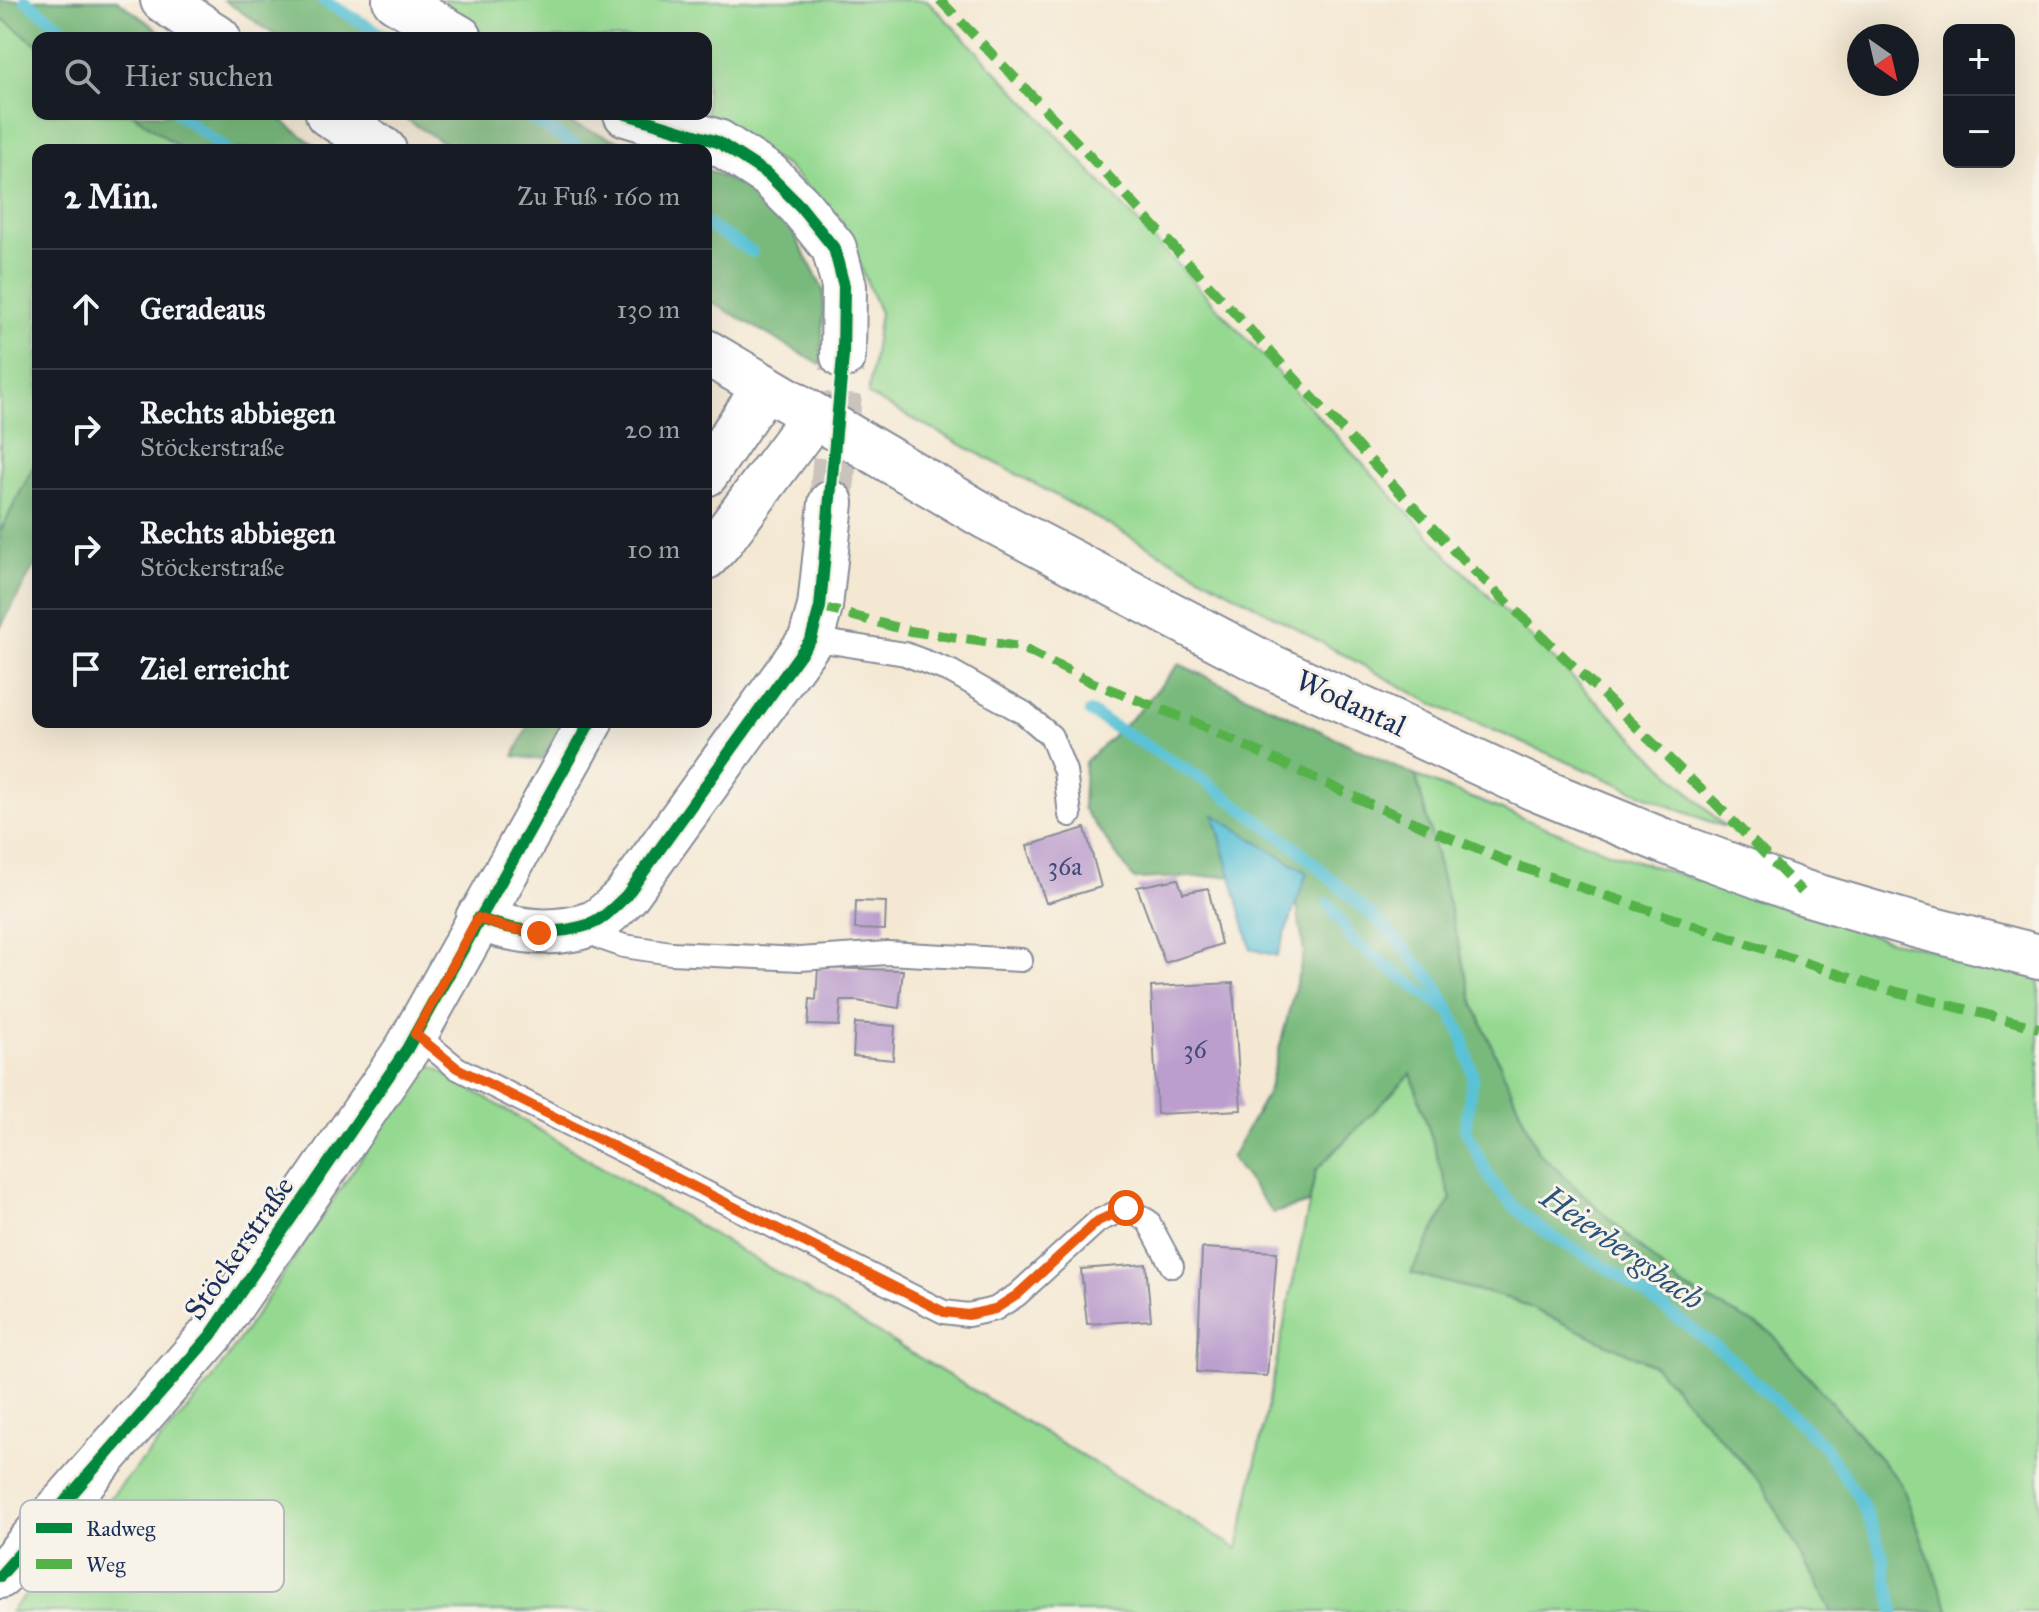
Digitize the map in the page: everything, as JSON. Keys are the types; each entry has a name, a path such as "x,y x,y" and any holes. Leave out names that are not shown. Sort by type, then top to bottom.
{"street":[{"path":"163,0 209,32"},
{"path":"395,0 450,32"},
{"path":"337,120 375,144"},
{"path":"646,120 718,142 769,175 800,206 834,248 844,286 843,356"},
{"name":"Wodantal","path":"712,356 986,517 1253,657 1534,788 1661,840 1802,892 2039,957"},
{"path":"712,465 764,388"},
{"path":"712,551 813,417"},
{"path":"478,918 503,927 539,933 593,923 626,896 811,639 820,607 831,503"},
{"name":"Stöckerstraße","path":"67,1500 211,1335 415,1034 587,728"},
{"name":"Stöckerstraße","path":"0,1576 20,1553"}],"lane":[{"path":"811,639 905,654 952,672 1024,713 1051,736 1065,771 1070,815"},
{"path":"593,923 601,938 624,946 671,953 800,959 887,953 1021,960"},
{"path":"415,1034 457,1068 944,1312 968,1315 995,1309 1017,1295 1098,1221 1126,1208 1148,1221 1172,1266"}],"green space":[{"path":"0,0 117,0 161,32 32,32 32,41 0,17"},
{"path":"224,0 328,0 380,32 270,32"},
{"path":"419,0 927,0 1029,105 1451,559 1725,827 1433,704 868,395 880,313 842,222 785,165 695,120 712,120 712,32 474,32"},
{"path":"0,17 32,41 32,120 141,120 175,144 32,144 32,470 0,532"},
{"path":"141,120 281,120 313,144 175,144"},
{"path":"408,120 561,120 627,144 446,144"},
{"path":"712,172 750,190 791,228 824,291 821,365 712,302"},
{"path":"32,470 32,570 0,628 0,532"},
{"path":"1179,664 1416,776 1474,1005 1538,1152 1681,1286 1769,1331 1901,1483 1949,1612 1832,1612 1762,1484 1655,1366 1514,1300 1411,1273 1451,1199 1411,1074 1316,1170 1309,1203 1273,1213 1231,1158 1268,1092 1304,953 1293,878 1224,876 1134,879 1083,808 1085,762 1140,710"},
{"path":"527,728 559,728 542,760 514,756"},
{"path":"1416,776 1611,853 1891,941 2039,971 2039,1612 1949,1612 1901,1483 1769,1331 1681,1286 1538,1152 1474,1005"},
{"path":"426,1062 1238,1549 1316,1170 1411,1073 1451,1199 1411,1273 1514,1300 1655,1366 1762,1484 1832,1612 10,1612 28,1592 284,1592 284,1500 108,1500 208,1386"}],"water":[{"path":"1214,815 1307,873 1277,956 1251,949"}],"building":[{"path":"1085,828 1101,887 1046,903 1027,846"},
{"path":"1178,879 1183,893 1208,888 1221,944 1165,963 1137,887"},
{"path":"856,901 886,902 885,930 855,929"},
{"path":"818,968 903,970 899,1008 841,1001 839,1026 808,1025 810,999 816,1000"},
{"path":"1233,983 1241,1110 1157,1114 1151,987"},
{"path":"855,1023 895,1026 893,1060 853,1056"},
{"path":"1202,1248 1277,1252 1267,1376 1197,1372"},
{"path":"1146,1264 1151,1320 1087,1324 1081,1269"}],"waterway":[{"path":"25,0 68,32"},
{"name":"Heierbergsbach","path":"322,0 378,32"},
{"path":"186,120 219,144"},
{"name":"Heierbergsbach","path":"533,120 573,144"},
{"name":"Heierbergsbach","path":"712,228 752,252"},
{"name":"Heierbergsbach","path":"1090,712 1202,779 1299,850 1388,930 1435,983 1462,1034 1473,1076 1465,1129 1492,1182 1514,1207 1545,1232 1619,1275 1727,1355 1824,1446 1861,1501 1882,1553 1894,1612"},
{"path":"1328,903 1354,942 1446,1009"}],"tunnel":[{"path":"831,503 843,356"}],"marked path":[{"path":"940,0 1086,152 1455,552 1714,802 1802,892"},
{"path":"820,607 910,631 1020,647 1091,682 1196,723 1370,804 1518,866 1874,986 2039,1028"}],"cycle path":[{"path":"478,918 506,927 548,932 591,924 609,912 626,896 811,639 820,607 843,356 844,286 834,248 800,206 769,175 718,142 646,120"},
{"path":"67,1500 211,1335 407,1049 587,728"},
{"path":"0,1576 20,1553"}],"route":[{"path":"539,933 503,927 478,918 415,1034 457,1068 944,1312 968,1315 995,1309 1017,1295 1098,1221 1126,1208"}]}
